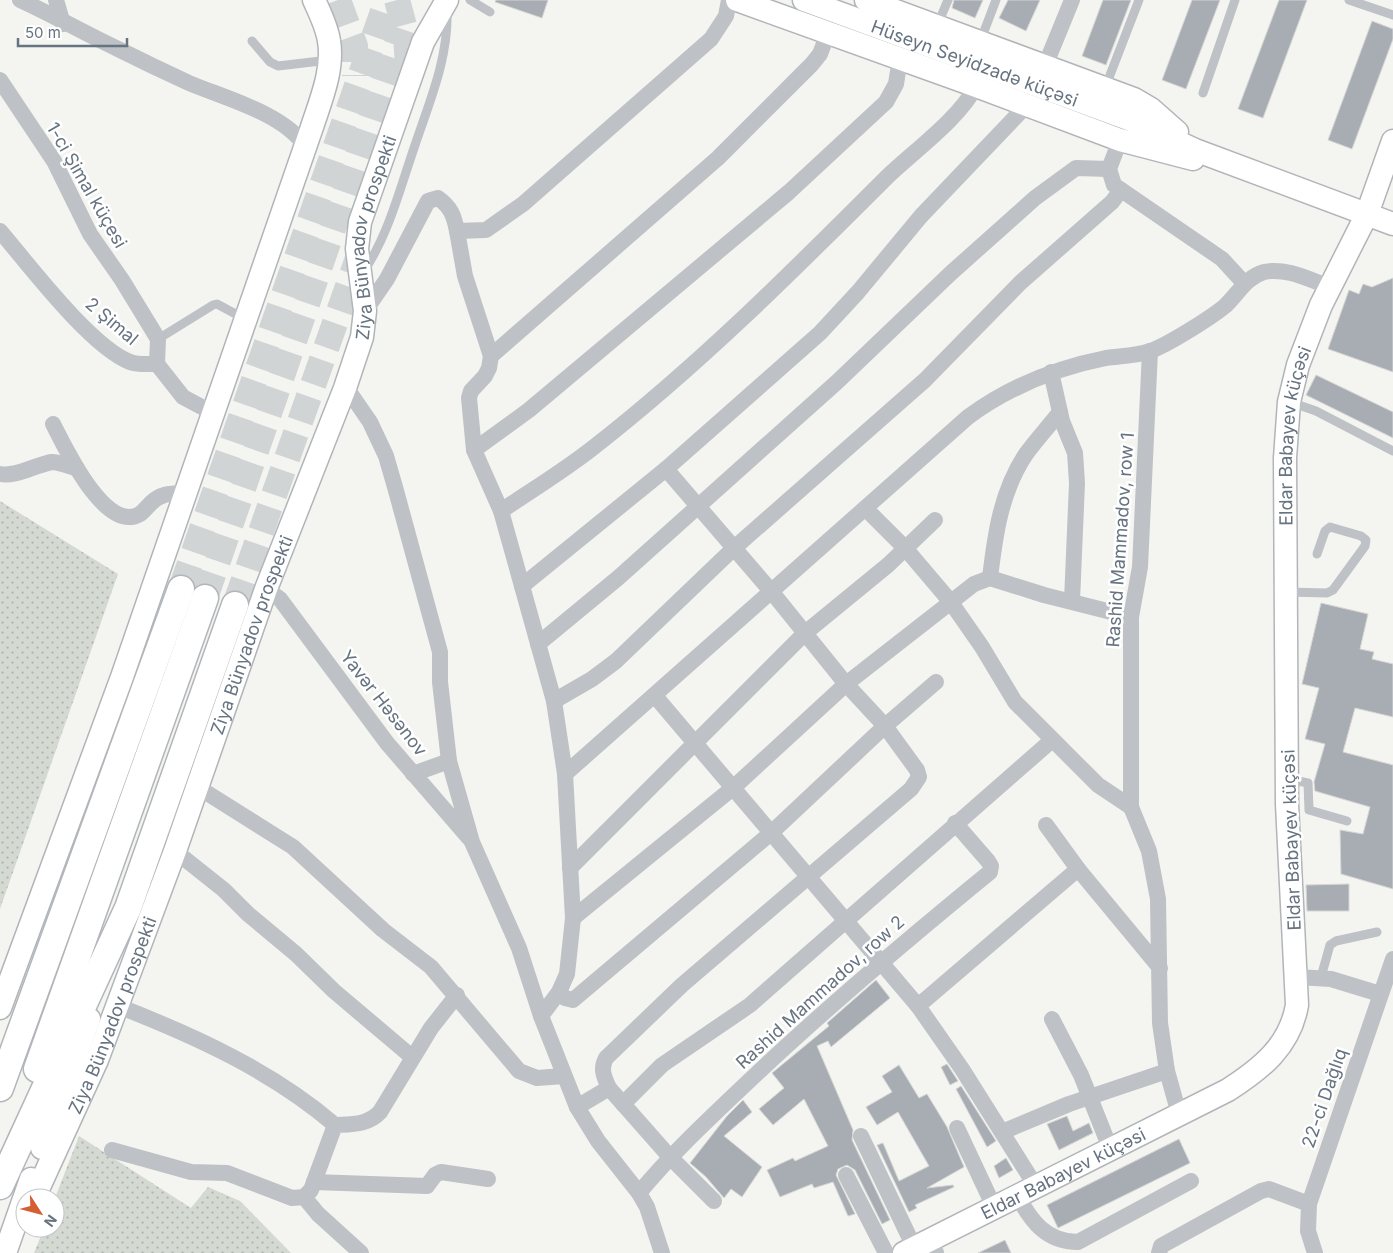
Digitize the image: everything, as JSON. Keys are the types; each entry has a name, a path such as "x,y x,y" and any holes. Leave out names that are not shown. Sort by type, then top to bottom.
{"main road":[{"path":"0,1088 180,589"},
{"path":"0,1174 205,598"},
{"name":"Ziya Bünyadov prospekti","path":"0,1186 128,908 234,605"}],"street":[{"path":"20,0 63,24 189,83 264,114 294,133 305,146"},
{"path":"56,0 63,24"},
{"path":"0,1008 186,493 323,92 330,60 327,31 314,0"},
{"name":"Ziya Bünyadov prospekti","path":"39,1188 98,1060 175,852 196,786 266,589 362,338 365,311 357,238 360,222 427,32 447,0"},
{"path":"457,231 486,230 523,204 711,39 726,16 729,0"},
{"path":"737,0 1120,140 1152,150 1246,170 1393,224"},
{"name":"Hüseyn Seyidzadə küçəsi","path":"804,0 1139,123 1195,150 1246,170"},
{"path":"866,0 1142,103 1184,137 1246,170"},
{"path":"1045,66 1072,0"},
{"path":"540,1016 559,992 566,974 573,918 565,774 554,701 501,511 474,450 469,398 471,391 484,376 491,356 718,158 812,64 820,54 828,33"},
{"path":"474,450 528,410 789,192 886,102 896,84 900,58"},
{"name":"1-ci Şimal küçesi","path":"0,80 54,161 90,234 122,280 158,339"},
{"path":"501,511 594,448 706,353 907,157 959,110 970,99 976,86"},
{"path":"522,586 666,469 820,333 858,292 921,216 1027,105"},
{"path":"1120,140 1109,169 1114,185 1222,259 1244,283"},
{"name":"Eldar Babayev küçəsi","path":"921,1248 1026,1190 1241,1082 1270,1059 1281,1047 1294,1020 1297,977 1288,779 1286,592 1286,458 1289,402 1301,357 1316,315 1367,214 1393,141"},
{"path":"538,644 618,578 837,382 951,272 1035,198 1076,168 1109,169"},
{"path":"554,701 592,679 616,661 733,549 925,380 1020,283 1112,202 1121,190"},
{"path":"365,311 387,279 428,201 438,198 453,213 465,276 491,356"},
{"name":"2 Şimal","path":"0,231 76,320 114,353 131,362 157,364"},
{"path":"565,774 968,417 988,402 1051,372 1105,358 1150,351 1173,340 1224,306 1244,283 1255,275 1277,271 1290,273 1330,288"},
{"path":"158,339 157,364 183,398 213,413"},
{"name":"Rashid Mammadov, row 1","path":"1150,351 1140,567 1131,617 1130,807 1151,861 1158,900 1160,1023 1167,1071 1179,1114"},
{"path":"1051,372 1060,412 1075,453 1077,483 1072,601"},
{"path":"344,388 350,392 370,422 386,456 395,487 440,652 440,682 449,761 472,842 519,948 540,1016 577,1107 598,1141 639,1193 647,1207 662,1253"},
{"path":"990,578 996,533 1005,496 1026,455 1060,412"},
{"path":"53,424 76,468 102,504 122,516 140,514 163,494 186,493"},
{"path":"0,474 11,474 30,467 54,462 76,468"},
{"path":"666,469 771,591 846,684 885,726 917,770 919,777 918,781 682,985 606,1058 602,1065 603,1074 609,1088 669,1156 714,1201"},
{"path":"866,509 904,548 950,601 982,646 1015,702 1098,786 1130,807"},
{"path":"570,868 805,633 935,520"},
{"path":"573,918 734,787 846,684 974,584 990,578 1131,617"},
{"name":"Yavər Həsənov","path":"266,589 280,599 387,743 472,842"},
{"path":"559,992 565,998 573,1000 771,833 885,726 936,682"},
{"path":"655,696 696,742 918,1006 962,1069 1002,1132 1026,1190 1032,1219 1050,1235 1062,1242 1078,1242 1191,1181"},
{"path":"623,1104 662,1065 750,1005 1051,740"},
{"path":"413,774 449,761"},
{"path":"196,786 293,847 383,930 431,967 457,995 519,1071 537,1078 564,1076"},
{"name":"Rashid Mammadov, row 2","path":"639,1193 669,1156 881,961 990,872 991,866 988,861 955,823"},
{"path":"1046,825 1078,869 1160,968"},
{"path":"175,852 224,890 248,914 296,954 334,991 412,1056"},
{"path":"918,1006 1078,869"},
{"path":"6,1253 128,908"},
{"name":"22-ci Dağlıq","path":"1315,1253 1308,1231 1309,1204 1393,958"},
{"path":"1297,977 1321,977 1380,994"},
{"path":"118,1006 256,1069 311,1104 335,1125 364,1123 373,1120 380,1112 412,1056 457,995"},
{"path":"1052,1019 1081,1075 1110,1148"},
{"path":"1002,1132 1069,1104 1089,1099 1167,1071"},
{"path":"577,1107 609,1088"},
{"path":"304,1198 314,1182 335,1125"},
{"path":"957,1128 994,1207"},
{"path":"861,1136 921,1248"},
{"path":"112,1150 191,1172 227,1173 292,1198 304,1198 318,1214 361,1253"},
{"path":"314,1182 427,1186 435,1175 441,1172 488,1179"},
{"path":"846,1175 886,1253"},
{"path":"1159,1253 1161,1246 1261,1191 1269,1189 1309,1204"},
{"path":"6,1253 15,1236"}],"lane":[{"path":"361,276 376,254 385,234 442,62 448,28 447,0"},
{"path":"470,0 490,12"},
{"path":"937,26 948,0"},
{"path":"980,42 996,0"},
{"path":"1105,88 1138,0"},
{"path":"1203,93 1235,0"},
{"path":"1349,0 1393,15"},
{"path":"252,41 270,62 278,66 330,60"},
{"path":"158,339 217,304 245,319"},
{"path":"1289,402 1316,411 1393,451"},
{"path":"1286,592 1327,592 1333,590 1365,546 1366,540 1361,536 1330,527 1325,530 1318,554"},
{"path":"1288,779 1308,782 1309,810 1347,821"},
{"path":"1321,977 1330,945 1336,941 1377,932"}],"shaded area":[{"path":"0,501 118,574 0,909"},
{"path":"79,1136 191,1208 208,1187 240,1201 291,1253 34,1253 40,1238 65,1238 65,1188 59,1188"}],"building":[{"path":"496,0 548,0 542,18 495,2"},
{"path":"954,0 983,0 975,18 952,8"},
{"path":"1008,0 1040,0 1026,31 999,18"},
{"path":"1103,0 1131,0 1106,65 1082,56"},
{"path":"1192,0 1220,0 1186,89 1162,80"},
{"path":"1279,0 1307,0 1263,118 1238,109"},
{"path":"1372,21 1393,29 1393,39 1352,149 1328,140"},
{"path":"1393,278 1393,372 1328,349 1349,290 1359,294 1363,284 1372,287"},
{"path":"1316,375 1393,412 1393,438 1306,395"},
{"path":"1321,603 1368,614 1360,649 1374,652 1372,659 1393,664 1393,717 1355,708 1343,752 1393,765 1393,889 1341,874 1340,830 1363,834 1370,807 1315,791 1314,782 1325,744 1305,739 1319,688 1302,684"},
{"path":"1349,884 1349,911 1307,911 1306,885"},
{"path":"876,980 890,998 831,1047 828,1041 817,1046 853,1130 852,1140 890,1220 882,1224 855,1170 847,1165 838,1169 836,1175 855,1214 848,1216 833,1182 814,1188 812,1184 780,1197 767,1170 793,1158 795,1161 828,1146 804,1099 773,1125 759,1109 784,1088 772,1073 829,1026 827,1023"},
{"path":"947,1064 958,1081 950,1085 941,1067"},
{"path":"899,1065 919,1098 927,1094 947,1127 964,1167 927,1188 953,1185 954,1187 915,1205 917,1208 909,1212 877,1145 883,1143 899,1181 929,1166 898,1112 877,1125 866,1107 892,1092 882,1076"},
{"path":"961,1086 996,1141 987,1147 956,1089"},
{"path":"743,1100 752,1112 724,1136 762,1167 742,1197 731,1189 724,1198 706,1177 690,1163 727,1116"},
{"path":"1067,1116 1073,1131 1089,1123 1093,1133 1059,1150 1047,1124"},
{"path":"1179,1139 1190,1163 1058,1228 1047,1205"},
{"path":"1006,1158 1013,1170 999,1178 994,1166"},
{"path":"1005,1240 1011,1253 978,1253"}],"tunnel":[{"path":"338,0 355,46 355,76"},
{"path":"181,589 387,0"},
{"path":"397,0 406,33 409,85"},
{"path":"205,598 402,29"},
{"path":"235,605 362,247"}]}
